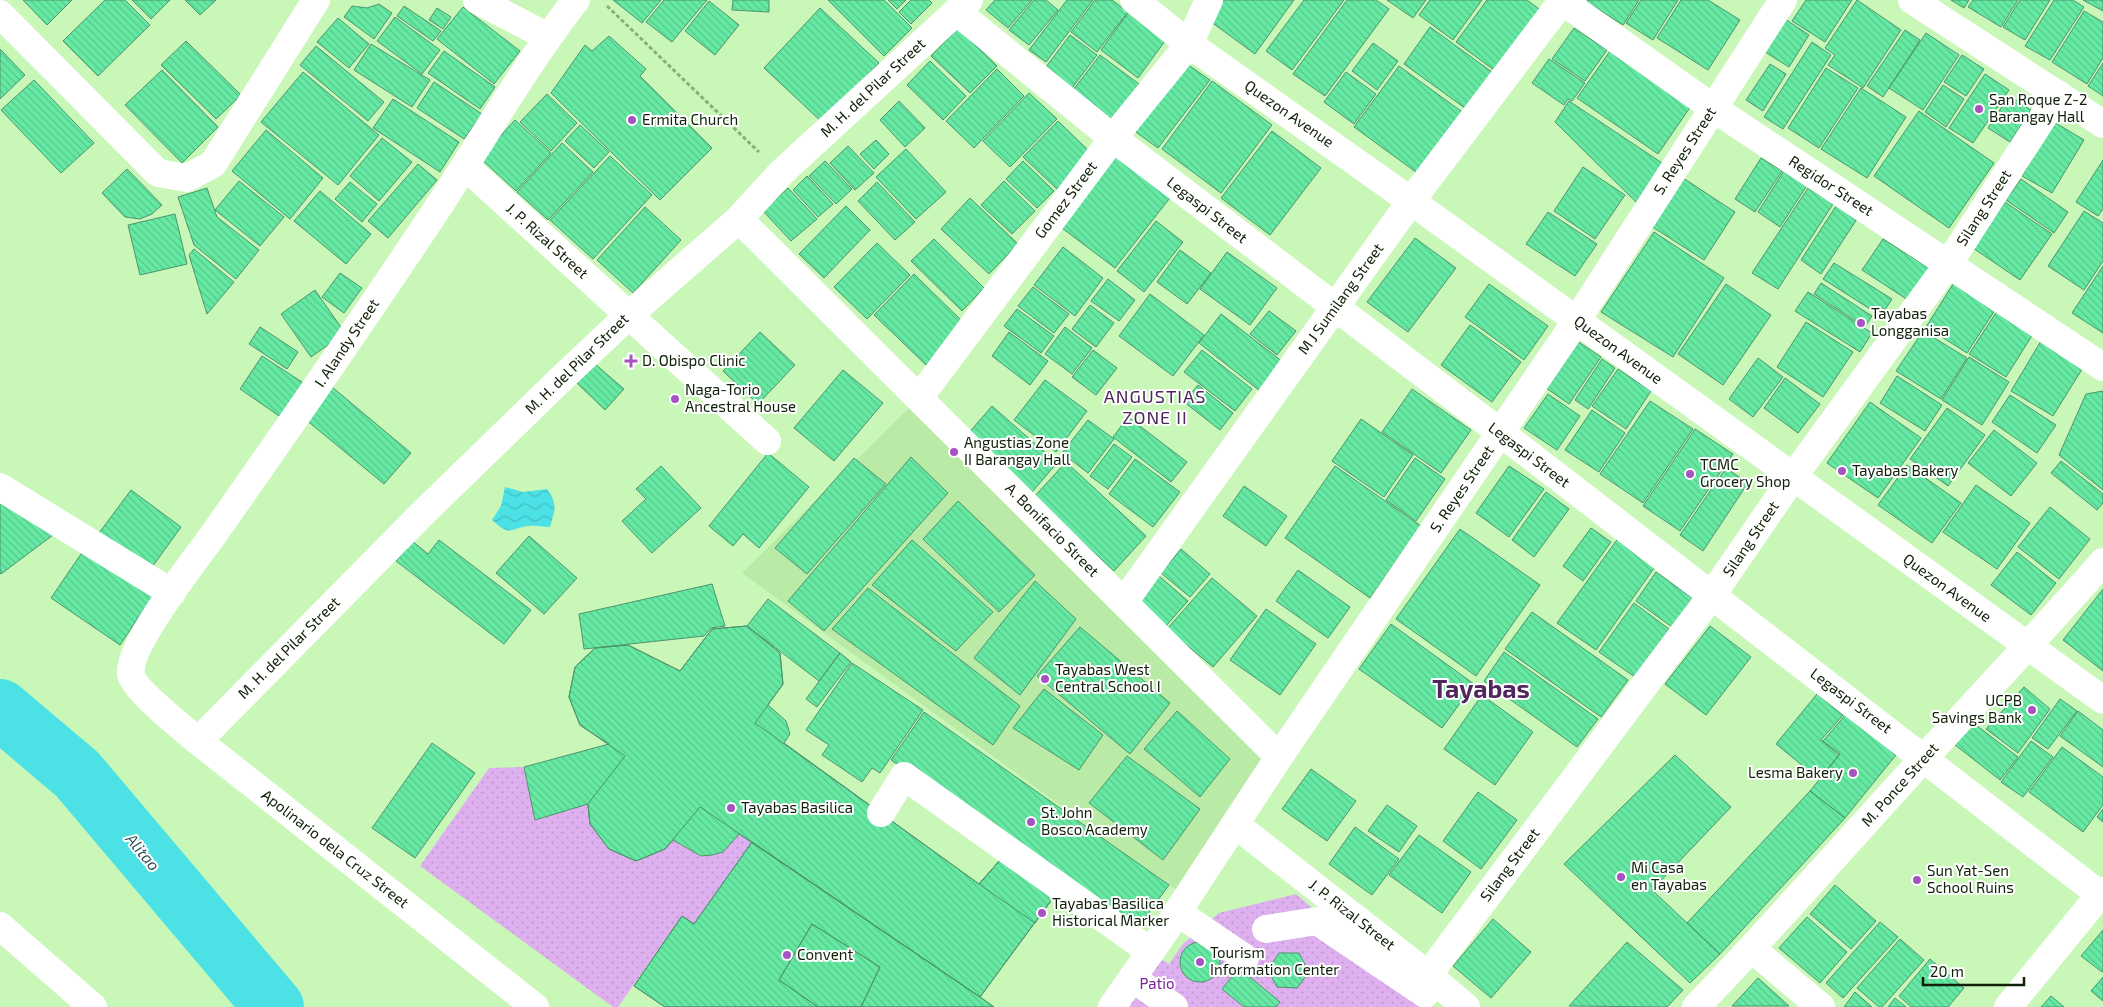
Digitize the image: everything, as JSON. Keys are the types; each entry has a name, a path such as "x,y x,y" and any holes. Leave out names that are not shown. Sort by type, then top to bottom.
{"street":[{"path":"0,14 158,173 187,178 213,164 316,0"},
{"path":"477,0 548,37"},
{"name":"I. Alandy Street","path":"138,688 131,674 136,650 172,593 329,370 466,166 548,37 576,0"},
{"name":"Quezon Avenue","path":"1134,0 1189,44 1412,201 2103,700"},
{"name":"Gomez Street","path":"919,398 1113,138 1189,44 1209,0"},
{"name":"Regidor Street","path":"1562,0 1713,108 2103,367"},
{"name":"M J Sumilang Street","path":"1124,602 1334,308 1562,0"},
{"name":"S. Reyes Street","path":"1112,1007 1164,932 1279,757 1577,320 1783,0"},
{"path":"1912,0 2103,124"},
{"name":"M. H. del Pilar Street","path":"198,741 424,512 629,315 739,218 781,173 963,6"},
{"name":"Legaspi Street","path":"963,6 1113,138 2102,894"},
{"name":"Silang Street","path":"1427,984 1712,595 1793,477 1949,263 2058,94"},
{"name":"J. P. Rizal Street","path":"466,166 767,441"},
{"name":"A. Bonifacio Street","path":"739,218 1279,757"},
{"path":"0,487 172,593"},
{"name":"M. Ponce Street","path":"1696,1007 1752,949 1925,758 2029,647 2103,562"},
{"name":"Apolinario dela Cruz Street","path":"138,688 198,741 535,1007"},
{"path":"881,813 904,776 1164,932 1245,958"},
{"name":"J. P. Rizal Street","path":"1236,824 1427,984 1466,1007"},
{"path":"2008,1007 2102,894"},
{"path":"1266,929 1317,921 1427,984"},
{"path":"0,926 93,1007"},
{"path":"1752,949 1820,1007"},
{"path":"1132,978 1174,1007"}],"path":[{"path":"601,0 781,173"}],"shaded area":[{"name":"Tayabas West Central School I","path":"919,398 1279,757 1187,898 742,573"}],"green space":[{"path":"524,767 535,819 588,804 590,824 609,849 673,840 701,856 723,852 739,834 752,842 694,924 682,916 618,1007 613,1007 420,866 489,768"},
{"name":"Patio","path":"1296,894 1426,1007 1112,1007 1151,952 1169,964 1183,944 1219,913"}],"water":[{"path":"505,487 523,492 547,489 554,503 550,527 532,526 507,530 498,526 492,520 501,506"}],"building":[{"path":"23,0 72,0 47,25"},
{"path":"105,0 125,0 150,25 98,76 63,41"},
{"path":"132,0 170,0 151,19"},
{"path":"185,0 216,0 200,15"},
{"path":"613,0 661,0 642,23"},
{"path":"664,0 707,0 672,42 646,22"},
{"path":"733,0 769,0 769,12 732,10"},
{"path":"828,0 884,0 912,28 884,56"},
{"path":"888,0 906,0 897,9"},
{"path":"911,0 929,0 932,3 911,24 899,12"},
{"path":"995,0 1032,0 1008,28 986,10"},
{"path":"1034,0 1046,0 1058,10 1029,45 1009,30"},
{"path":"1067,0 1093,0 1046,62 1029,50"},
{"path":"1095,0 1112,0 1128,12 1097,52 1071,32"},
{"path":"1221,0 1294,0 1255,54 1207,19"},
{"path":"1304,0 1344,0 1292,70 1266,51"},
{"path":"1347,0 1376,0 1389,9 1325,96 1293,74"},
{"path":"1387,0 1426,0 1413,18"},
{"path":"1430,0 1482,0 1453,40 1419,15"},
{"path":"1487,0 1527,0 1543,12 1498,73 1456,42"},
{"path":"1588,0 1639,0 1623,25 1587,2"},
{"path":"1641,0 1678,0 1653,40 1626,23"},
{"path":"1681,0 1708,0 1740,20 1708,70 1657,38"},
{"path":"1806,0 1852,0 1825,42 1792,21"},
{"path":"1857,0 1901,30 1863,88 1828,65 1835,55 1825,48"},
{"path":"1951,0 1969,0 1964,8"},
{"path":"1973,0 2018,0 2001,27 1968,7"},
{"path":"2020,0 2050,0 2025,40 2003,27"},
{"path":"2054,0 2073,0 2084,7 2050,60 2025,46"},
{"path":"2083,0 2103,0 2103,11"},
{"path":"709,1 739,25 715,55 685,31"},
{"path":"379,4 392,13 374,39 344,17 352,6 367,8"},
{"path":"404,6 441,31 433,41 397,16"},
{"path":"463,7 520,51 494,84 437,39"},
{"path":"437,8 451,17 443,29 429,20"},
{"path":"820,8 879,63 823,123 764,68"},
{"path":"2084,11 2103,22 2103,58 2087,84 2052,62"},
{"path":"1128,13 1165,41 1138,78 1101,50"},
{"path":"395,17 440,50 422,74 377,41"},
{"path":"338,18 369,44 349,68 317,42"},
{"path":"1785,19 1809,35 1789,67 1765,52"},
{"path":"1430,27 1496,75 1469,111 1404,64"},
{"path":"958,28 997,66 970,93 931,56"},
{"path":"1574,28 1607,50 1585,81 1552,59"},
{"path":"1905,30 1920,40 1883,97 1867,86"},
{"path":"1926,33 1959,55 1923,110 1889,88"},
{"path":"1070,35 1097,55 1072,88 1046,67"},
{"name":"Ermita Church","path":"609,36 646,69 640,76 712,148 660,200 551,93 585,45 592,51"},
{"path":"186,41 241,95 216,119 161,65"},
{"path":"1812,42 1831,55 1783,129 1764,117"},
{"path":"1373,43 1398,61 1377,90 1352,71"},
{"path":"371,44 430,80 412,107 354,70"},
{"path":"316,46 384,102 368,121 300,65"},
{"path":"0,49 25,75 0,99"},
{"path":"444,51 495,87 480,109 428,73"},
{"path":"1610,51 1691,106 1658,154 1577,98"},
{"path":"1100,55 1139,84 1112,119 1073,90"},
{"path":"1962,55 1984,69 1966,96 1944,82"},
{"path":"1549,59 1585,83 1572,101 1568,99 1564,105 1532,83"},
{"path":"930,61 966,96 943,120 907,85"},
{"path":"1184,62 1210,80 1158,148 1133,130"},
{"path":"2103,63 2103,96 2088,86"},
{"path":"1770,64 1786,74 1763,111 1746,100"},
{"path":"1399,66 1465,114 1420,175 1354,127"},
{"path":"1826,68 1858,88 1819,148 1788,128"},
{"path":"997,69 1024,96 974,148 946,121"},
{"path":"162,70 218,127 182,163 125,105"},
{"path":"303,72 379,135 338,185 261,122"},
{"path":"1346,72 1376,94 1354,124 1324,102"},
{"name":"San Roque Z-2 Barangay Hall","path":"1985,74 2009,90 1973,143 1949,128"},
{"path":"34,80 94,143 61,173 1,110"},
{"path":"1212,81 1272,125 1221,193 1162,149"},
{"path":"434,82 482,114 464,139 417,108"},
{"path":"1943,85 1964,99 1946,127 1925,112"},
{"path":"1861,88 1906,117 1867,178 1821,149"},
{"path":"1029,93 1057,119 1010,167 983,141"},
{"path":"547,94 577,123 551,151 520,122"},
{"path":"2009,96 2031,110 2010,142 1988,128"},
{"path":"393,99 459,142 440,172 373,128"},
{"path":"899,101 925,128 905,147 880,120"},
{"path":"1569,101 1665,165 1637,203 1555,122"},
{"path":"1919,111 1994,163 1949,228 1874,176"},
{"path":"515,120 551,153 516,191 480,158"},
{"path":"1058,121 1092,154 1058,190 1023,157"},
{"path":"2054,122 2084,140 2052,193 2022,176"},
{"path":"580,125 609,152 594,168 565,141"},
{"path":"266,130 323,178 290,219 232,171"},
{"path":"1272,131 1321,168 1270,235 1221,198"},
{"path":"382,138 412,162 379,201 350,176"},
{"path":"876,140 889,154 874,169 860,154"},
{"path":"562,143 593,172 548,220 517,192"},
{"path":"848,146 874,173 855,190 830,163"},
{"path":"906,149 946,192 916,219 876,177"},
{"path":"1116,151 1173,194 1115,268 1058,225"},
{"path":"610,156 652,195 593,259 550,220"},
{"path":"1761,158 1782,171 1755,212 1735,199"},
{"path":"2103,160 2103,209 2098,216 2076,202"},
{"path":"825,161 852,189 836,204 809,176"},
{"path":"1023,161 1054,191 1037,208 1006,179"},
{"path":"418,164 437,180 388,238 368,221"},
{"path":"1583,167 1625,195 1595,239 1554,211"},
{"path":"127,169 162,205 152,214 140,219 125,217 102,193"},
{"path":"1785,169 1808,184 1780,227 1758,212"},
{"path":"807,176 833,204 818,217 793,190"},
{"path":"1683,178 1735,212 1704,260 1651,226"},
{"path":"2021,179 2068,212 2054,233 2006,200"},
{"path":"239,181 284,217 260,246 215,210"},
{"path":"1004,181 1035,211 1012,234 981,205"},
{"path":"350,182 377,204 362,222 335,199"},
{"path":"877,182 915,222 895,240 858,201"},
{"path":"207,188 217,217 259,250 236,279 194,245 178,197"},
{"path":"788,188 817,219 791,241 763,211"},
{"path":"1808,188 1833,204 1778,289 1752,273"},
{"path":"320,191 371,234 346,264 294,221"},
{"path":"970,198 1018,244 989,274 941,229"},
{"path":"2005,202 2052,234 2020,280 1973,248"},
{"path":"846,206 870,230 824,278 799,254"},
{"path":"1836,206 1857,219 1821,274 1801,260"},
{"path":"645,207 681,240 633,293 597,260"},
{"path":"2084,211 2103,223 2103,261 2084,290 2048,266"},
{"path":"1548,212 1597,244 1575,276 1526,244"},
{"path":"175,214 187,264 140,275 128,225"},
{"path":"1156,221 1183,242 1144,292 1117,271"},
{"path":"1654,232 1724,278 1673,357 1601,312"},
{"path":"1415,238 1456,268 1408,332 1367,302"},
{"path":"934,239 984,288 962,311 911,261"},
{"path":"1883,239 1932,270 1911,302 1862,270"},
{"path":"877,243 910,275 867,319 834,287"},
{"path":"1063,247 1103,278 1075,316 1034,285"},
{"path":"194,249 234,282 207,314 189,255"},
{"path":"1180,250 1211,273 1187,304 1157,282"},
{"path":"1227,252 1277,288 1250,325 1200,289"},
{"path":"1834,263 1892,299 1881,316 1823,279"},
{"path":"2103,266 2103,333 2072,313"},
{"path":"340,273 362,288 344,313 322,297"},
{"path":"914,274 965,324 926,365 874,315"},
{"path":"1108,279 1135,300 1119,321 1091,301"},
{"path":"1955,281 1997,307 1967,353 1926,327"},
{"path":"1821,283 1872,316 1865,327 1814,294"},
{"path":"1489,284 1548,326 1524,360 1465,317"},
{"path":"1726,284 1771,315 1723,385 1678,354"},
{"path":"1033,287 1069,314 1054,333 1018,306"},
{"path":"315,290 345,333 311,357 281,314"},
{"path":"1808,292 1872,333 1860,352 1795,311"},
{"path":"1150,294 1204,335 1173,376 1119,336"},
{"path":"1090,305 1114,323 1096,347 1072,329"},
{"path":"1999,308 2035,331 2006,377 1969,354"},
{"path":"1017,309 1054,336 1041,353 1004,326"},
{"path":"1269,311 1296,331 1277,355 1250,334"},
{"path":"1221,314 1283,362 1260,391 1199,343"},
{"path":"1806,322 1853,352 1823,397 1777,367"},
{"path":"1470,325 1521,362 1492,402 1441,365"},
{"path":"260,327 298,352 287,369 249,344"},
{"path":"1065,327 1092,348 1072,374 1045,354"},
{"path":"1923,331 1967,358 1941,399 1896,371"},
{"path":"760,332 795,365 758,404 723,371"},
{"path":"1009,332 1048,361 1030,385 992,356"},
{"path":"1574,339 1601,357 1569,404 1543,386"},
{"path":"2041,341 2084,366 2053,416 2011,391"},
{"path":"1093,350 1117,368 1096,395 1072,377"},
{"path":"1202,350 1252,389 1235,411 1184,372"},
{"path":"262,356 305,384 282,418 240,389"},
{"path":"1969,357 2009,382 1982,425 1942,400"},
{"path":"1758,358 1783,377 1753,417 1729,399"},
{"path":"1602,359 1615,368 1588,409 1575,400"},
{"path":"595,364 624,389 605,410 576,382"},
{"path":"1618,369 1651,391 1626,429 1592,406"},
{"path":"843,370 883,403 834,461 794,428"},
{"path":"1897,376 1942,405 1925,431 1880,403"},
{"path":"1785,378 1820,404 1798,433 1764,408"},
{"path":"1045,380 1087,411 1056,452 1014,420"},
{"path":"1198,385 1233,413 1220,430 1184,402"},
{"path":"332,387 411,453 384,484 305,419"},
{"path":"1412,389 1471,430 1441,473 1382,432"},
{"path":"2103,391 2103,490 2059,455 2086,394"},
{"path":"1548,394 1580,416 1557,450 1524,428"},
{"path":"2010,395 2056,425 2037,453 1992,422"},
{"path":"1650,401 1693,429 1643,503 1600,474"},
{"path":"1870,402 1921,438 1878,498 1827,463"},
{"path":"992,406 1057,463 1032,492 967,435"},
{"path":"1947,408 1985,435 1948,486 1910,459"},
{"path":"1592,410 1625,433 1599,472 1565,450"},
{"path":"1128,417 1187,462 1171,482 1113,437"},
{"path":"1361,419 1413,455 1384,497 1332,461"},
{"path":"1088,420 1114,439 1088,473 1062,453"},
{"path":"1695,429 1733,454 1680,531 1643,506"},
{"path":"1994,430 2037,463 2011,496 1968,463"},
{"path":"1114,444 1132,457 1108,489 1090,476"},
{"path":"768,453 809,487 759,548 743,534 733,546 709,526"},
{"path":"911,457 948,493 824,631 788,601"},
{"path":"854,458 886,484 807,574 775,548"},
{"path":"1415,458 1445,479 1416,521 1386,500"},
{"path":"1135,459 1180,492 1153,527 1109,494"},
{"path":"2061,461 2103,494 2103,503 2097,510 2051,473"},
{"path":"1066,462 1146,536 1114,571 1034,497"},
{"path":"1907,465 1961,503 1932,543 1878,505"},
{"path":"661,466 701,508 652,553 622,521 646,499 636,489"},
{"path":"1335,466 1421,526 1370,598 1285,538"},
{"path":"1509,466 1544,489 1509,537 1476,513"},
{"path":"1726,468 1748,483 1703,551 1680,535"},
{"path":"1976,485 2030,523 1997,569 1943,532"},
{"path":"1244,486 1287,516 1266,546 1223,516"},
{"path":"131,490 181,527 150,570 99,533"},
{"path":"1546,492 1569,509 1534,557 1512,540"},
{"path":"0,497 53,535 1,574 0,573"},
{"path":"958,501 1035,575 999,612 923,539"},
{"path":"2050,507 2090,539 2059,579 2018,547"},
{"path":"1591,528 1611,542 1583,581 1563,566"},
{"path":"1460,529 1540,585 1476,676 1396,619"},
{"path":"529,536 577,578 544,614 496,573"},
{"path":"1619,537 1657,564 1596,650 1557,623"},
{"path":"439,540 531,610 504,644 396,561 412,541 428,554"},
{"path":"912,540 993,612 956,651 872,585"},
{"path":"1181,549 1210,574 1190,597 1161,573"},
{"path":"83,551 152,597 120,645 51,598"},
{"path":"2017,552 2056,583 2031,615 1991,585"},
{"path":"1298,570 1350,607 1328,638 1276,601"},
{"path":"1656,572 1692,598 1672,627 1636,601"},
{"path":"1159,576 1188,601 1165,627 1136,602"},
{"path":"1212,578 1257,616 1213,667 1167,629"},
{"path":"1035,581 1076,619 1020,695 974,658"},
{"path":"712,584 725,626 711,628 704,636 584,649 579,614"},
{"path":"868,588 1020,706 993,745 832,629"},
{"path":"2103,589 2103,671 2063,640"},
{"path":"768,599 840,653 819,681 747,626"},
{"path":"1634,603 1669,629 1635,677 1599,652"},
{"path":"1266,609 1316,644 1280,695 1230,660"},
{"path":"1532,612 1628,680 1601,717 1505,649"},
{"path":"1391,624 1474,684 1442,728 1359,669"},
{"name":"Tayabas Basilica","path":"747,626 780,653 783,684 768,705 786,721 790,734 784,743 979,884 1001,859 1053,898 980,997 739,834 723,852 712,855 701,856 673,840 665,849 636,861 609,849 590,824 588,804 625,756 580,725 569,697 575,667 595,648 628,645 680,671 712,629"},
{"name":"Tayabas Basilica","path":"747,626 780,653 783,684 755,723 979,884 1001,859 1053,898 980,997 700,807 665,849 636,861 609,849 590,824 588,804 535,820 524,767 609,744 580,725 569,697 575,667 595,648 628,645 680,671 712,629"},
{"path":"1710,626 1751,657 1706,715 1665,684"},
{"path":"1080,627 1170,703 1130,754 1037,676"},
{"path":"1504,652 1598,719 1577,747 1484,681"},
{"path":"840,653 851,662 817,707 806,699"},
{"path":"852,663 923,710 880,773 872,768 862,782 822,755 829,745 806,730"},
{"path":"2024,687 2050,709 2018,753 1986,729"},
{"path":"1044,689 1103,735 1079,770 1013,728"},
{"path":"1817,694 1843,715 1821,740 1839,755 1819,779 1776,744"},
{"path":"1482,695 1533,732 1495,785 1444,749"},
{"path":"2060,699 2077,711 2048,749 2032,738"},
{"path":"1177,711 1230,759 1200,797 1144,749"},
{"path":"2078,711 2103,730 2103,767 2060,736"},
{"name":"St. John Bosco Academy","path":"924,712 1169,885 1137,929 891,760"},
{"name":"Lesma Bakery","path":"1846,714 1896,755 1845,818 1810,791 1840,754 1823,741"},
{"path":"1968,719 2018,757 2000,780 1950,741"},
{"path":"2031,741 2053,757 2023,797 2001,782"},
{"path":"432,743 475,773 415,858 372,828"},
{"path":"2062,747 2103,777 2103,805 2083,832 2029,792"},
{"name":"Mi Casa en Tayabas","path":"1675,755 1731,807 1652,890 1720,954 1690,983 1564,864"},
{"path":"1127,756 1200,809 1163,860 1089,803"},
{"path":"1311,769 1356,801 1327,841 1282,809"},
{"path":"1810,791 1845,818 1720,954 1687,923"},
{"path":"1478,792 1517,820 1481,869 1443,841"},
{"path":"1387,805 1417,826 1399,852 1368,831"},
{"path":"2103,809 2103,822 2097,817"},
{"path":"1355,827 1399,859 1372,895 1329,864"},
{"path":"1419,835 1471,872 1442,913 1389,875"},
{"name":"Convent","path":"752,842 994,1007 665,1007 634,986 682,916 694,924"},
{"name":"Convent","path":"752,842 994,1007 665,1007 634,986 682,916 694,924"},
{"path":"1001,859 1053,898 1035,923 979,884"},
{"path":"1835,885 1876,921 1851,949 1810,914"},
{"path":"1807,917 1847,952 1820,983 1779,948"},
{"path":"1493,919 1531,952 1491,998 1453,966"},
{"path":"1880,922 1898,937 1843,998 1826,983"},
{"path":"812,924 880,967 861,1007 818,1007 779,980"},
{"path":"812,924 880,967 861,1007 818,1007 779,980"},
{"path":"2103,930 2103,971 2102,972 2081,956"},
{"path":"1900,939 1924,960 1882,1007 1879,1007 1857,988"},
{"name":"Tourism Information Center","path":"1204,942 1211,945 1217,951 1220,962 1219,970 1211,979 1204,982 1196,982 1189,979 1181,970 1180,958 1183,951 1192,943"},
{"path":"1627,942 1683,990 1667,1007 1569,1006"},
{"path":"1279,953 1299,953 1309,972 1297,988 1277,987 1268,970"},
{"path":"1930,959 1964,988 1948,1007 1911,1007 1899,996"},
{"path":"1239,968 1280,1002 1276,1007 1244,1007 1222,989"},
{"path":"2103,977 2103,1001 2091,991"},
{"path":"1758,978 1789,1006 1732,1006"},
{"path":"1855,992 1872,1007 1844,1007"},
{"path":"2051,996 2064,1007 2041,1007"},
{"path":"1895,998 1906,1007 1888,1007"}],"waterway":[{"name":"Alitao","path":"0,709 77,774 274,1007"}],"place":[{"name":"San Roque Z-2 Barangay Hall","path":"1979,109"},
{"name":"Ermita Church","path":"632,120"},
{"name":"Tayabas Longganisa","path":"1861,323"},
{"name":"D. Obispo Clinic","path":"631,361"},
{"name":"Naga-Torio Ancestral House","path":"675,399"},
{"name":"Angustias Zone II Barangay Hall","path":"954,452"},
{"name":"Tayabas Bakery","path":"1842,471"},
{"name":"TCMC Grocery Shop","path":"1690,474"},
{"name":"Tayabas West Central School I","path":"1045,679"},
{"name":"UCPB Savings Bank","path":"2032,710"},
{"name":"Lesma Bakery","path":"1853,773"},
{"name":"Tayabas Basilica","path":"731,808"},
{"name":"St. John Bosco Academy","path":"1031,822"},
{"name":"Mi Casa en Tayabas","path":"1621,877"},
{"name":"Sun Yat-Sen School Ruins","path":"1917,880"},
{"name":"Tayabas Basilica Historical Marker","path":"1042,913"},
{"name":"Convent","path":"787,955"},
{"name":"Tourism Information Center","path":"1200,962"}],"district":[{"name":"ANGUSTIAS ZONE II","path":"1155,407"},
{"name":"Tayabas","path":"1481,689"}]}
